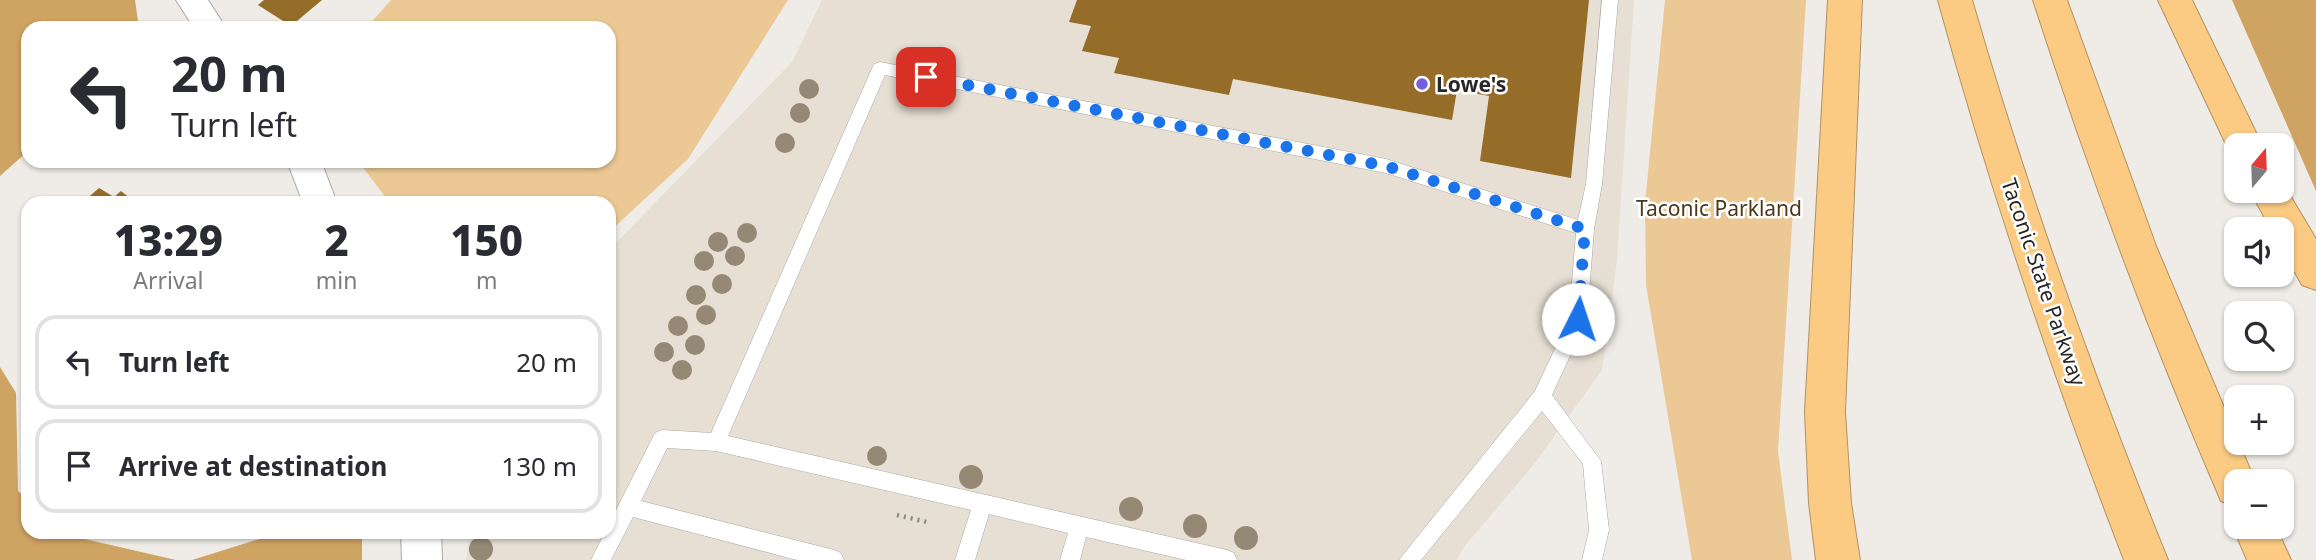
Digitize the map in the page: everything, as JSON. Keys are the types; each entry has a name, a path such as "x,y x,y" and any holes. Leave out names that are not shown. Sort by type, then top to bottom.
{"highway":[{"path":"1838,560 1830,503 1825,412 1845,0"},
{"name":"Taconic State Parkway","path":"1955,0 2000,156 2035,264 2146,560"},
{"path":"2049,0 2119,202 2157,301 2228,469"},
{"path":"2175,0 2238,133"},
{"path":"2275,203 2316,273"},
{"path":"2259,539 2269,560"}],"street":[{"path":"191,0 206,21"},
{"path":"307,168 317,196"},
{"path":"421,539 422,560"}],"lane":[{"path":"1409,560 1542,397 1578,319 1585,229 1594,184 1610,0"},
{"path":"716,442 880,68 1386,166 1585,229"},
{"path":"1542,397 1592,461 1600,530 1592,560"},
{"path":"616,531 662,439 716,442 1227,560"},
{"path":"965,560 983,504"},
{"path":"628,507 834,560"},
{"path":"1070,560 1079,526"},
{"path":"601,560 612,539"}],"shaded area":[{"path":"0,0 135,0 138,21 21,21 21,157 0,176"},
{"path":"822,0 1634,0 1617,260 1602,370 1535,463 1464,547 1457,560 466,560 469,539 616,539 616,243 792,62"},
{"path":"2232,0 2316,0 2316,191 2294,141 2294,133 2290,133"},
{"path":"0,367 16,393 21,539 84,539 176,560 0,560"},
{"path":"260,539 362,539 362,560 192,560"}],"green space":[{"path":"391,0 788,0 688,159 616,226 616,196 385,196 363,168 616,168 616,21 372,21"},
{"name":"Taconic Parkland","path":"1665,0 1806,0 1778,451 1792,560 1692,560 1646,285 1645,203"}],"building":[{"path":"264,0 322,0 297,21 283,21 258,5"},
{"name":"Lowe's","path":"1077,0 1589,0 1571,178 1480,161 1489,96 1457,90 1452,120 1233,79 1229,95 1114,73 1119,58 1082,51 1091,26 1069,22"},
{"path":"99,188 112,196 90,196"}],"place":[{"name":"Lowe's","path":"1422,84"}],"route":[{"path":"926,77 1386,166 1450,184 1585,229 1578,319"}]}
